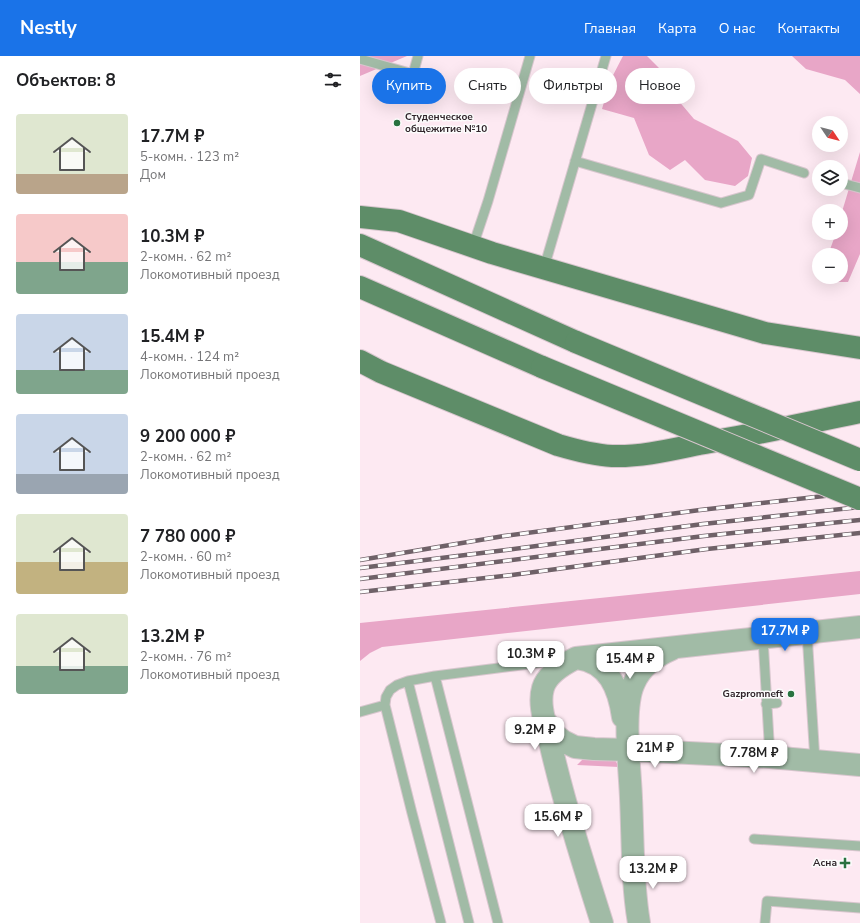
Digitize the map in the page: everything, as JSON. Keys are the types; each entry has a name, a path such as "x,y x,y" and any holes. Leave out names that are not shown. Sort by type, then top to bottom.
{"main road":[{"path":"360,217 399,221 544,268 765,333 860,348"},
{"path":"360,245 576,342 860,460"},
{"path":"360,287 542,367 860,499"},
{"path":"360,361 381,372 558,446 581,452 611,456 637,455 753,434 860,412"}],"street":[{"path":"602,923 557,775 542,705 543,687 556,670 576,658 860,627"},
{"path":"639,923 628,750 628,707 634,683 643,669 653,659 678,646"},
{"path":"576,658 588,660 599,665 607,673 618,695 622,709 628,750"},
{"path":"545,721 554,734 563,741 575,747 770,757 860,765"}],"lane":[{"path":"360,59 412,74 418,56"},
{"path":"473,246 488,201 530,56"},
{"path":"544,268 606,56"},
{"path":"575,162 721,204 749,195 761,160 804,173"},
{"path":"848,185 860,188"},
{"path":"807,633 814,761"},
{"path":"763,638 770,757"},
{"path":"441,923 385,705 386,697 390,690 397,685 408,681 435,676 576,658"},
{"path":"435,676 498,923"},
{"path":"408,681 469,923"},
{"path":"800,702 810,701"},
{"path":"766,704 776,703"},
{"path":"360,712 385,705"},
{"path":"754,839 860,846"},
{"path":"765,923 767,902 860,908"}],"shaded area":[{"path":"360,56 407,56 379,68 372,68 372,71 360,76"},
{"path":"623,56 647,56 659,68 625,68 625,104 681,104 694,119 738,141 752,158 748,176 735,186 705,180 685,160 670,170 649,155 634,118 602,109 603,104 617,104 617,68"},
{"path":"792,56 860,56 860,94 845,80 806,69"},
{"path":"860,152 860,254 848,282 848,248 831,248 833,240 848,240 848,204 844,204 848,196"},
{"path":"860,571 860,594 382,647 370,653 360,661 360,623"},
{"path":"584,758 615,760 619,767 577,765"}],"railway":[{"path":"360,560 504,536 700,510 860,492"},
{"path":"360,568 703,524 860,507"},
{"path":"360,579 704,536 860,520"},
{"path":"360,592 512,575 707,549 860,533"}],"place":[{"name":"Студенческое общежитие №10","path":"397,123"},
{"name":"Gazpromneft","path":"791,694"},
{"name":"Асна","path":"845,863"}]}
